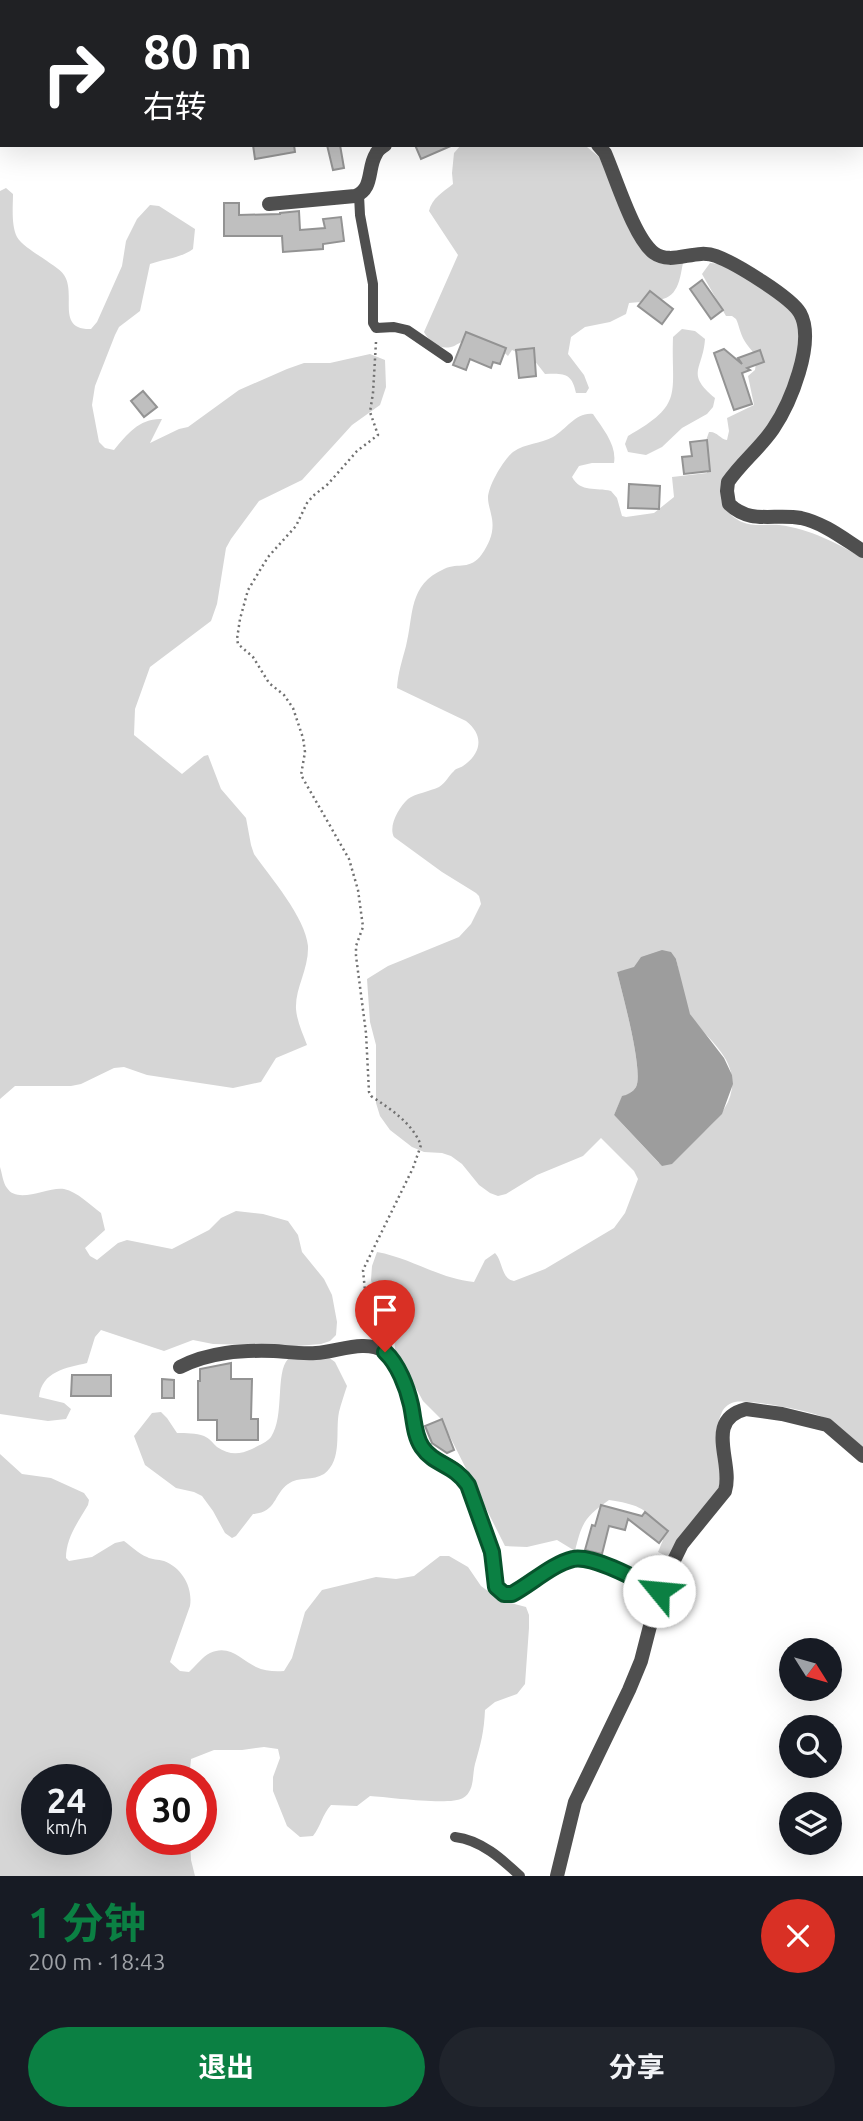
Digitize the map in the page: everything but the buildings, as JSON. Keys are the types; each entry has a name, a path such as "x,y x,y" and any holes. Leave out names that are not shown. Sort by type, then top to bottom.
{"street":[{"path":"8,0 26,0"},
{"path":"269,204 359,195 367,187 376,152 382,147"},
{"path":"599,147 608,161 638,232 647,247 657,256 668,259 698,253 712,254 787,299 799,310 804,322 803,357 788,401 772,430 728,482 729,504 743,515 801,518 821,525 863,551"},
{"path":"180,1367 211,1354 269,1351 316,1353 373,1347 385,1352 392,1359 404,1384 422,1447 436,1460 461,1475 468,1485 492,1552 496,1587 504,1594 512,1594 571,1560 584,1558 633,1577 659,1591"},
{"path":"557,1876 575,1802 641,1661 659,1591 682,1544 725,1491 728,1481 722,1438 729,1417 746,1409 827,1425 863,1457"}],"lane":[{"path":"359,195 360,215 373,284 373,323 376,328 394,327 407,330 448,358"},
{"path":"455,1837 489,1850 520,1876"}],"path":[{"path":"376,328 370,412 378,435 357,451 328,484 313,496 296,526 268,557 248,590 236,639 238,645 253,657 270,683 284,695 293,708 303,738 301,775 349,859 363,927 356,946 356,956 366,1032 369,1091 371,1096 401,1116 422,1145 363,1270 365,1291 386,1332 385,1352"}],"shaded area":[{"path":"459,147 587,147 599,157 640,242 683,263 678,284 666,298 629,303 626,314 610,322 585,327 571,337 568,354 584,375 589,388 586,393 576,393 569,378 545,374 534,360 512,350 508,356 495,348 471,340 451,347 442,347 424,332 458,255 429,211 435,199 453,184 454,153"},
{"path":"6,188 13,194 13,222 17,237 64,275 69,292 70,317 73,324 80,328 91,329 97,322 122,266 126,241 137,219 150,205 159,206 195,229 193,249 150,264 140,311 119,327 115,335 95,386 92,405 99,442 105,448 114,450 129,433 154,419 162,419 150,443 188,427 239,390 304,363 330,363 370,354 385,360 386,387 380,405 352,425 302,480 259,501 226,548 217,604 211,621 150,667 135,709 134,735 182,774 208,755 221,789 246,818 254,854 286,898 306,935 308,954 296,1009 307,1045 276,1058 261,1082 233,1088 147,1075 124,1067 114,1068 71,1086 15,1086 0,1099 0,191"},
{"path":"710,263 732,269 785,305 792,312 798,327 798,354 787,395 769,426 740,459 724,483 721,494 724,508 746,524 779,525 813,533 863,558 863,1447 835,1424 818,1415 766,1404 733,1403 724,1408 717,1432 720,1471 718,1491 668,1557 658,1552 663,1540 654,1521 644,1510 609,1500 586,1521 575,1551 557,1540 527,1547 505,1546 441,1419 423,1401 395,1350 389,1317 373,1289 371,1280 377,1252 449,1277 474,1282 485,1260 495,1253 504,1273 514,1281 545,1269 614,1228 625,1213 638,1179 634,1171 601,1138 583,1156 537,1175 498,1196 479,1185 462,1164 451,1156 424,1152 412,1147 390,1130 380,1116 376,1103 376,1045 370,1022 367,979 388,966 459,937 471,924 481,904 476,893 394,837 393,822 405,802 442,785 455,770 469,761 478,744 472,726 397,688 398,677 418,592 432,576 449,567 473,563 482,554 492,530 489,493 497,473 513,452 553,437 577,418 593,414 611,444 614,463 579,466 572,477 584,487 611,491 617,498 622,516 626,517 654,513 674,497 672,477 707,473 704,446 709,432 727,440 727,418 754,405 748,376 755,370 756,359 736,319 726,316 702,274","holes":["676,959 688,1010 725,1058 732,1076 731,1092 715,1121 688,1144 659,1163 614,1115 622,1097 632,1092 638,1079 631,1031 617,972"]},
{"path":"682,329 695,331 705,339 698,377 700,383 715,398 713,407 707,414 682,428 662,447 646,455 628,452 625,444 628,436 659,415 667,406 673,385 673,337"},
{"path":"662,950 671,952 676,959 690,1014 724,1058 733,1084 722,1114 672,1164 662,1166 614,1115 622,1096 635,1089 638,1079 631,1031 617,972 634,967 641,957"},
{"path":"0,1167 6,1186 12,1193 26,1195 64,1189 79,1196 101,1213 105,1230 85,1248 90,1256 97,1260 118,1243 127,1240 172,1249 209,1230 221,1218 236,1211 263,1214 288,1221 298,1235 302,1252 324,1279 332,1295 337,1322 336,1335 321,1344 297,1346 213,1344 193,1340 164,1351 101,1330 95,1337 87,1363 56,1372 41,1388 39,1397 64,1403 71,1409 66,1419 48,1421 0,1414"},
{"path":"328,1357 335,1362 347,1386 339,1412 334,1461 324,1474 288,1484 271,1507 253,1514 236,1536 232,1538 225,1533 202,1496 176,1488 145,1465 134,1436 152,1413 161,1412 177,1433 204,1436 226,1452 243,1452 271,1437 278,1418 282,1374 288,1359"},
{"path":"0,1454 22,1474 51,1478 84,1493 89,1500 68,1544 66,1558 69,1561 92,1557 115,1543 124,1541 144,1556 164,1561 181,1573 190,1592 190,1606 170,1662 180,1671 189,1672 207,1654 224,1650 259,1668 284,1671 292,1658 305,1612 322,1590 376,1577 396,1579 414,1576 440,1556 449,1556 468,1567 481,1586 500,1600 526,1607 529,1628 525,1684 517,1694 495,1702 485,1710 471,1787 463,1798 433,1801 370,1796 357,1806 331,1805 313,1836 300,1837 287,1826 273,1791 273,1777 280,1758 278,1749 264,1747 214,1750 191,1759 191,1764 126,1764 126,1855 191,1855 195,1876 0,1876"}],"route":[{"path":"385,1352 392,1359 404,1384 422,1447 436,1460 455,1469 468,1485 492,1552 496,1587 504,1594 512,1594 524,1588 571,1560 584,1558 633,1577 659,1591"}]}
